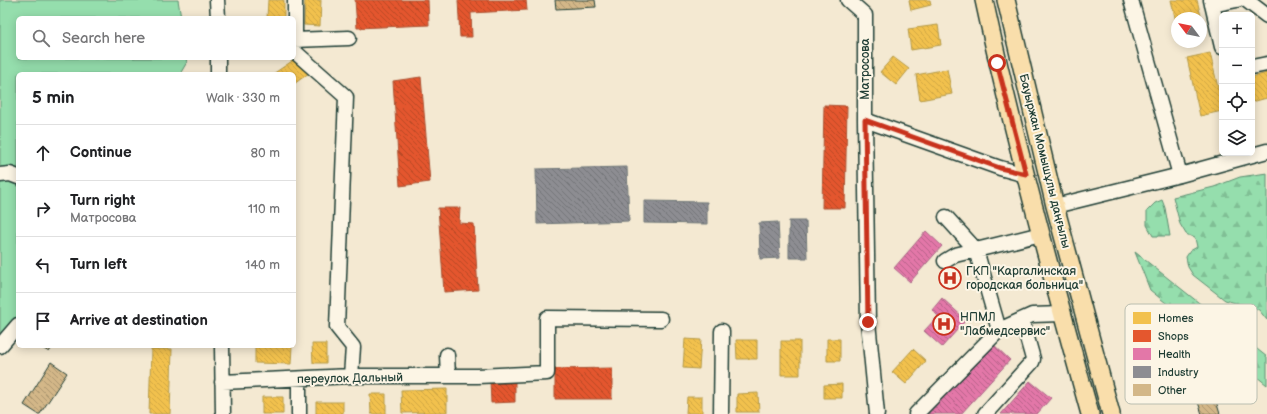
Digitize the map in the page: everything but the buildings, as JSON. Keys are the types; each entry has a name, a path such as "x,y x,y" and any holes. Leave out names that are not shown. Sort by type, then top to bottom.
{"main road":[{"name":"Бауыржан Момышұлы даңғылы","path":"984,0 997,63 1035,212 1090,414"},
{"name":"Бауыржан Момышұлы даңғылы","path":"1006,0 1019,60 1055,206 1111,414"},
{"path":"997,63 1019,60"},
{"path":"1035,212 1055,206"}],"street":[{"path":"218,0 218,16"},
{"path":"295,0 295,16"},
{"name":"Матросова","path":"848,0 865,15 868,322 878,414"},
{"path":"1131,0 1180,175"},
{"path":"1219,34 1212,3 1237,0"},
{"path":"1246,0 1267,16"},
{"path":"296,40 349,38"},
{"path":"296,52 346,97 337,327 353,347 351,376"},
{"path":"218,60 218,72"},
{"path":"1255,66 1267,64"},
{"path":"865,120 1000,168 1026,174"},
{"path":"1255,153 1267,151"},
{"path":"1055,206 1180,175 1241,156"},
{"path":"946,217 976,250 999,330"},
{"path":"945,261 955,255 1041,234"},
{"path":"916,414 999,330 1032,315 1062,314"},
{"name":"переулок Дальный","path":"222,382 351,376 477,376 547,373 547,318 661,319"},
{"path":"985,414 1032,362 1033,359 1022,320"},
{"path":"0,346 16,327"},
{"path":"721,414 722,331"},
{"path":"222,348 223,414"},
{"path":"447,355 448,376"},
{"path":"299,379 299,414"}],"green space":[{"path":"0,0 178,0 181,16 16,16 16,60 186,60 187,62 181,72 16,72 16,318 0,337"},
{"path":"1267,173 1267,320 1257,309 1257,304 1239,304 1225,300 1193,275 1188,267 1186,257 1190,251 1197,247 1195,238 1186,234 1180,224 1173,197 1214,187 1240,177"},
{"path":"1162,200 1170,236 1153,236 1147,225 1147,211 1155,203"},
{"path":"1135,252 1200,304 1167,304 1150,290"},
{"path":"1257,349 1267,357 1267,385 1257,377"}],"place":[{"name":"ГКП \"Каргалинская городская больница\"","path":"950,278"},
{"name":"НПМЛ \"Лабмедсервис\"","path":"944,324"}],"route":[{"path":"868,322 865,120 1000,168 1026,174 997,63"}]}
